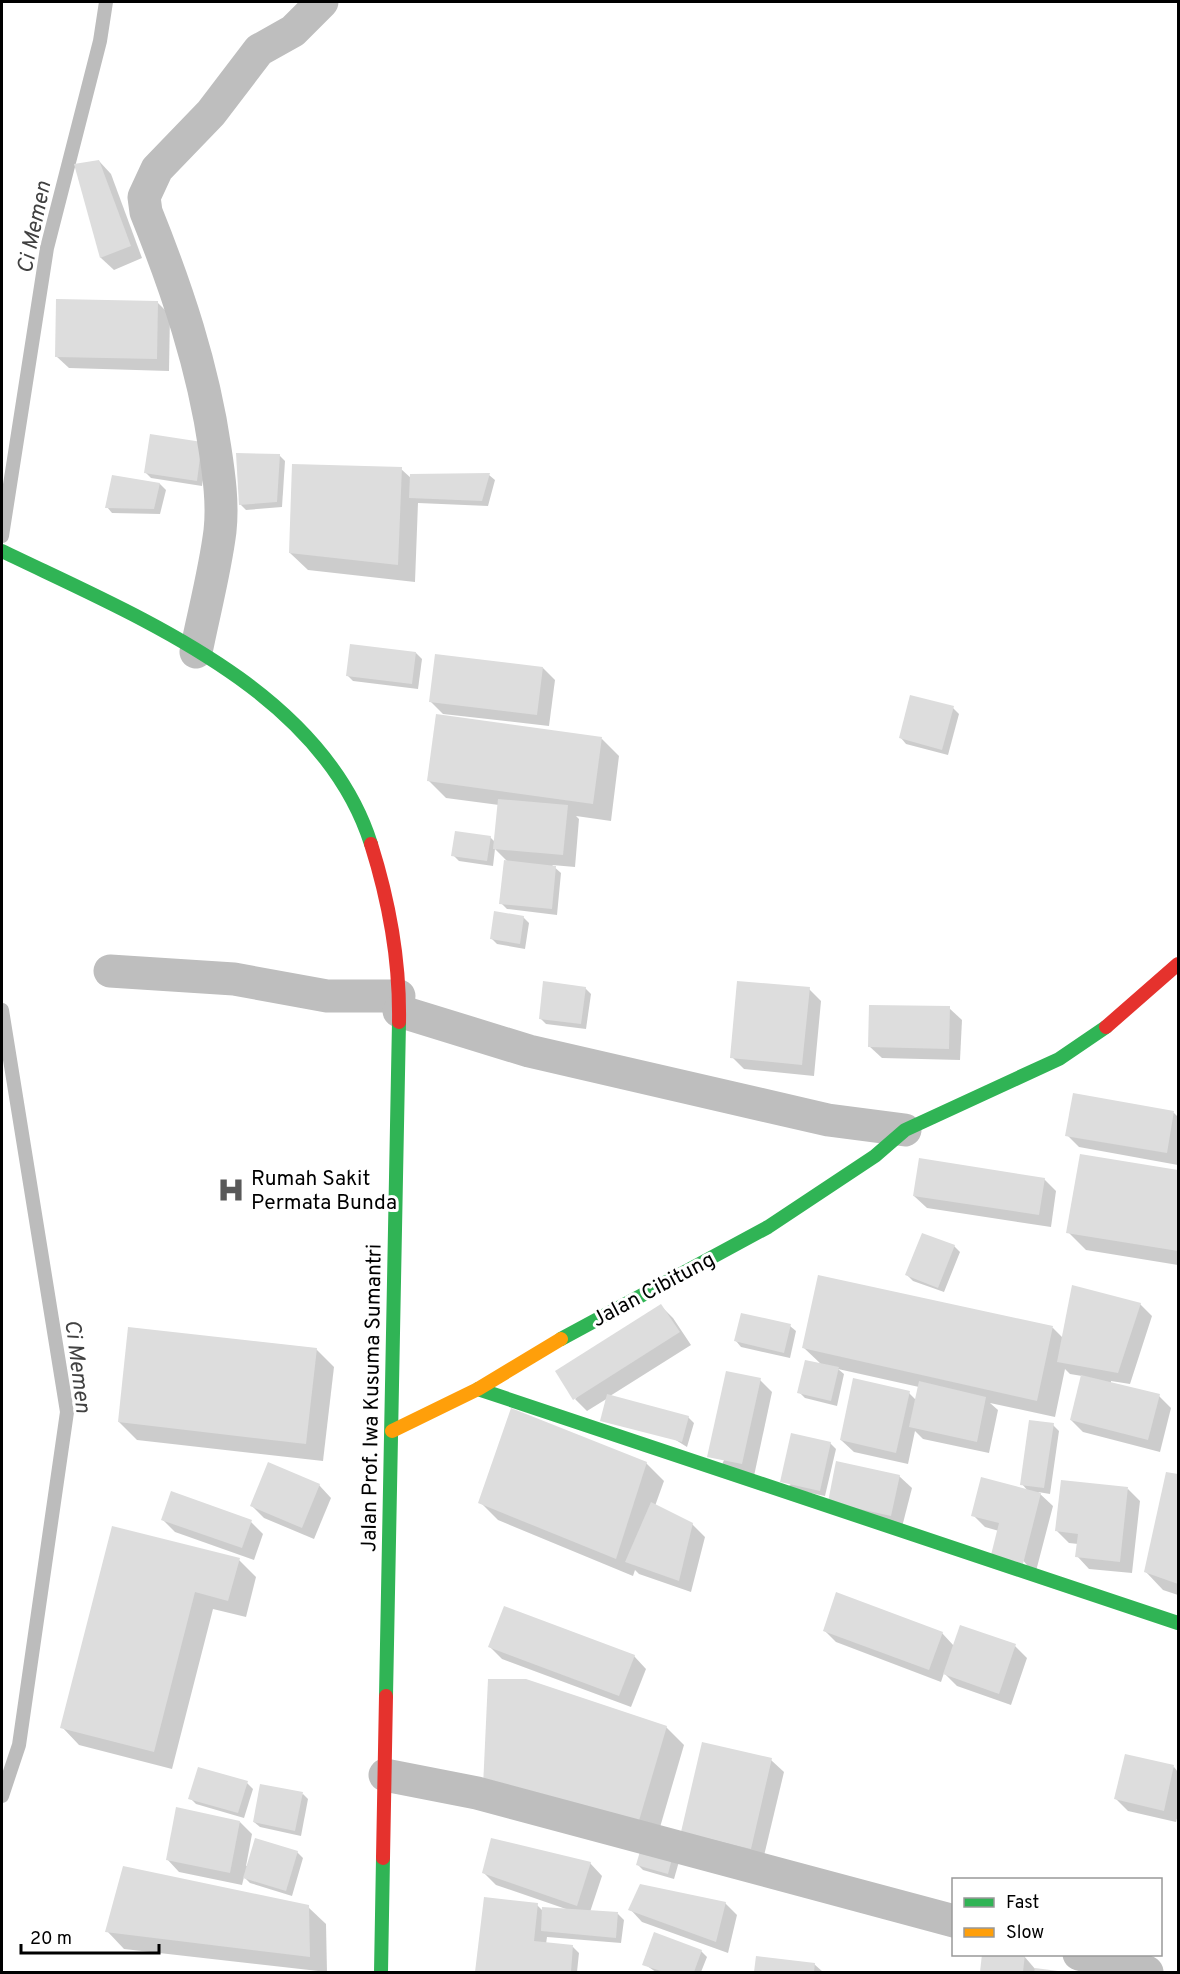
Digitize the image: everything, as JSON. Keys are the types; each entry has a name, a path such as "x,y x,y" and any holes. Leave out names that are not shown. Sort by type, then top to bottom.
{"street":[{"path":"196,652 220,529 221,500 210,414 189,329 146,212 144,197 157,169 210,113 259,50 293,31 322,2"},
{"name":"Jalan Prof. Iwa Kusuma Sumantri","path":"2,551 144,621 196,652 258,694 295,725 330,764 348,792 385,890 399,1004 381,1972"},
{"name":"Jalan Cibitung","path":"392,1431 478,1389 549,1345 768,1227 875,1156 905,1131 1059,1059 1113,1023 1179,964"},
{"path":"110,970 234,979 327,996 399,1004 529,1051 828,1120 905,1131"},
{"path":"478,1389 1179,1623"},
{"path":"385,1775 477,1793 952,1920"},
{"path":"1087,1956 1147,1972"}],"building":[{"path":"99,160 131,246 100,258 74,164"},
{"path":"56,299 158,301 157,359 55,357"},
{"path":"150,434 202,442 197,481 144,473"},
{"path":"236,453 280,454 277,502 239,505"},
{"path":"292,464 402,467 398,565 289,553"},
{"path":"490,473 482,501 409,498 410,474"},
{"path":"112,475 160,483 154,509 105,508"},
{"path":"350,644 416,652 412,684 346,676"},
{"path":"435,654 543,667 537,715 429,702"},
{"path":"910,695 954,706 942,750 899,738"},
{"path":"436,714 602,737 593,804 427,781"},
{"path":"498,799 568,805 563,855 493,849"},
{"path":"455,831 491,836 487,861 451,856"},
{"path":"504,860 556,866 552,909 499,904"},
{"path":"494,911 524,916 520,944 490,939"},
{"path":"543,981 586,987 581,1024 539,1019"},
{"path":"737,981 810,987 802,1065 730,1058"},
{"path":"869,1005 950,1006 949,1049 868,1047"},
{"path":"1073,1093 1174,1111 1167,1153 1065,1136"},
{"path":"1080,1154 1178,1170 1178,1251 1066,1233"},
{"path":"919,1158 1045,1178 1039,1215 913,1196"},
{"path":"922,1233 955,1245 938,1288 905,1275"},
{"path":"818,1275 1053,1326 1037,1401 802,1348"},
{"path":"1072,1285 1141,1303 1118,1373 1057,1362"},
{"path":"661,1304 680,1332 573,1400 555,1371"},
{"path":"741,1313 791,1324 784,1353 734,1341"},
{"path":"128,1327 317,1348 306,1444 118,1422"},
{"path":"805,1360 839,1367 831,1401 797,1393"},
{"path":"726,1371 761,1378 742,1464 707,1457"},
{"path":"1081,1375 1160,1394 1148,1440 1070,1420"},
{"path":"853,1378 910,1391 896,1453 840,1440"},
{"path":"919,1381 986,1397 977,1442 909,1427"},
{"path":"607,1394 689,1416 682,1442 600,1421"},
{"path":"511,1408 647,1462 616,1559 478,1503"},
{"path":"1029,1420 1054,1423 1044,1488 1020,1485"},
{"path":"791,1433 831,1442 820,1491 780,1482"},
{"path":"836,1461 900,1475 891,1516 828,1502"},
{"path":"268,1462 320,1484 302,1528 250,1506"},
{"path":"1166,1472 1178,1474 1178,1584 1144,1572"},
{"path":"981,1477 1041,1493 1023,1564 991,1555 999,1523 971,1516"},
{"path":"1061,1480 1128,1487 1120,1562 1075,1557 1078,1534 1055,1531"},
{"path":"171,1491 252,1520 242,1548 161,1520"},
{"path":"651,1502 693,1523 679,1581 625,1562"},
{"path":"112,1526 240,1558 228,1601 195,1592 154,1752 60,1728"},
{"path":"836,1592 943,1632 929,1670 823,1631"},
{"path":"504,1606 635,1655 619,1696 488,1647"},
{"path":"960,1625 1016,1644 999,1694 943,1674"},
{"path":"488,1679 526,1679 667,1726 638,1824 483,1787"},
{"path":"702,1742 772,1758 751,1849 681,1832"},
{"path":"1125,1754 1174,1765 1164,1811 1114,1799"},
{"path":"198,1767 248,1781 238,1813 188,1799"},
{"path":"260,1784 303,1792 295,1831 253,1822"},
{"path":"176,1807 240,1821 230,1873 166,1860"},
{"path":"255,1838 298,1851 286,1891 243,1878"},
{"path":"491,1838 591,1862 577,1906 482,1873"},
{"path":"643,1841 674,1851 668,1874 636,1865"},
{"path":"123,1866 309,1905 310,1957 105,1932"},
{"path":"640,1884 726,1902 716,1942 628,1910"},
{"path":"484,1897 538,1903 534,1941 573,1945 571,1972 475,1972"},
{"path":"542,1907 618,1912 616,1938 541,1931"},
{"path":"654,1932 702,1950 694,1972 664,1972 642,1965"},
{"path":"756,1956 815,1963 814,1972 754,1972"},
{"path":"982,1956 1025,1956 1023,1972 980,1972"},
{"path":"1035,1968 1058,1971 1058,1972 1034,1972"}],"waterway":[{"name":"Ci Memen","path":"2,536 47,248 100,41 106,2"},
{"name":"Ci Memen","path":"2,1010 67,1412 19,1745 2,1796"}],"traffic: fast":[{"path":"2,551 165,631 218,664 268,700 312,742 347,790 371,844"},
{"path":"386,1696 399,1022"},
{"path":"561,1339 768,1227 875,1156 905,1130 1059,1059 1106,1027"},
{"path":"478,1389 1178,1623"},
{"path":"381,1972 383,1858"}],"traffic: slow":[{"path":"392,1431 478,1389 561,1339"}],"traffic: jam":[{"path":"371,844 392,932 398,977 399,1022"},
{"path":"1106,1027 1178,964"},
{"path":"383,1858 386,1696"}],"place":[{"name":"Rumah Sakit Permata Bunda","path":"231,1190"}]}
